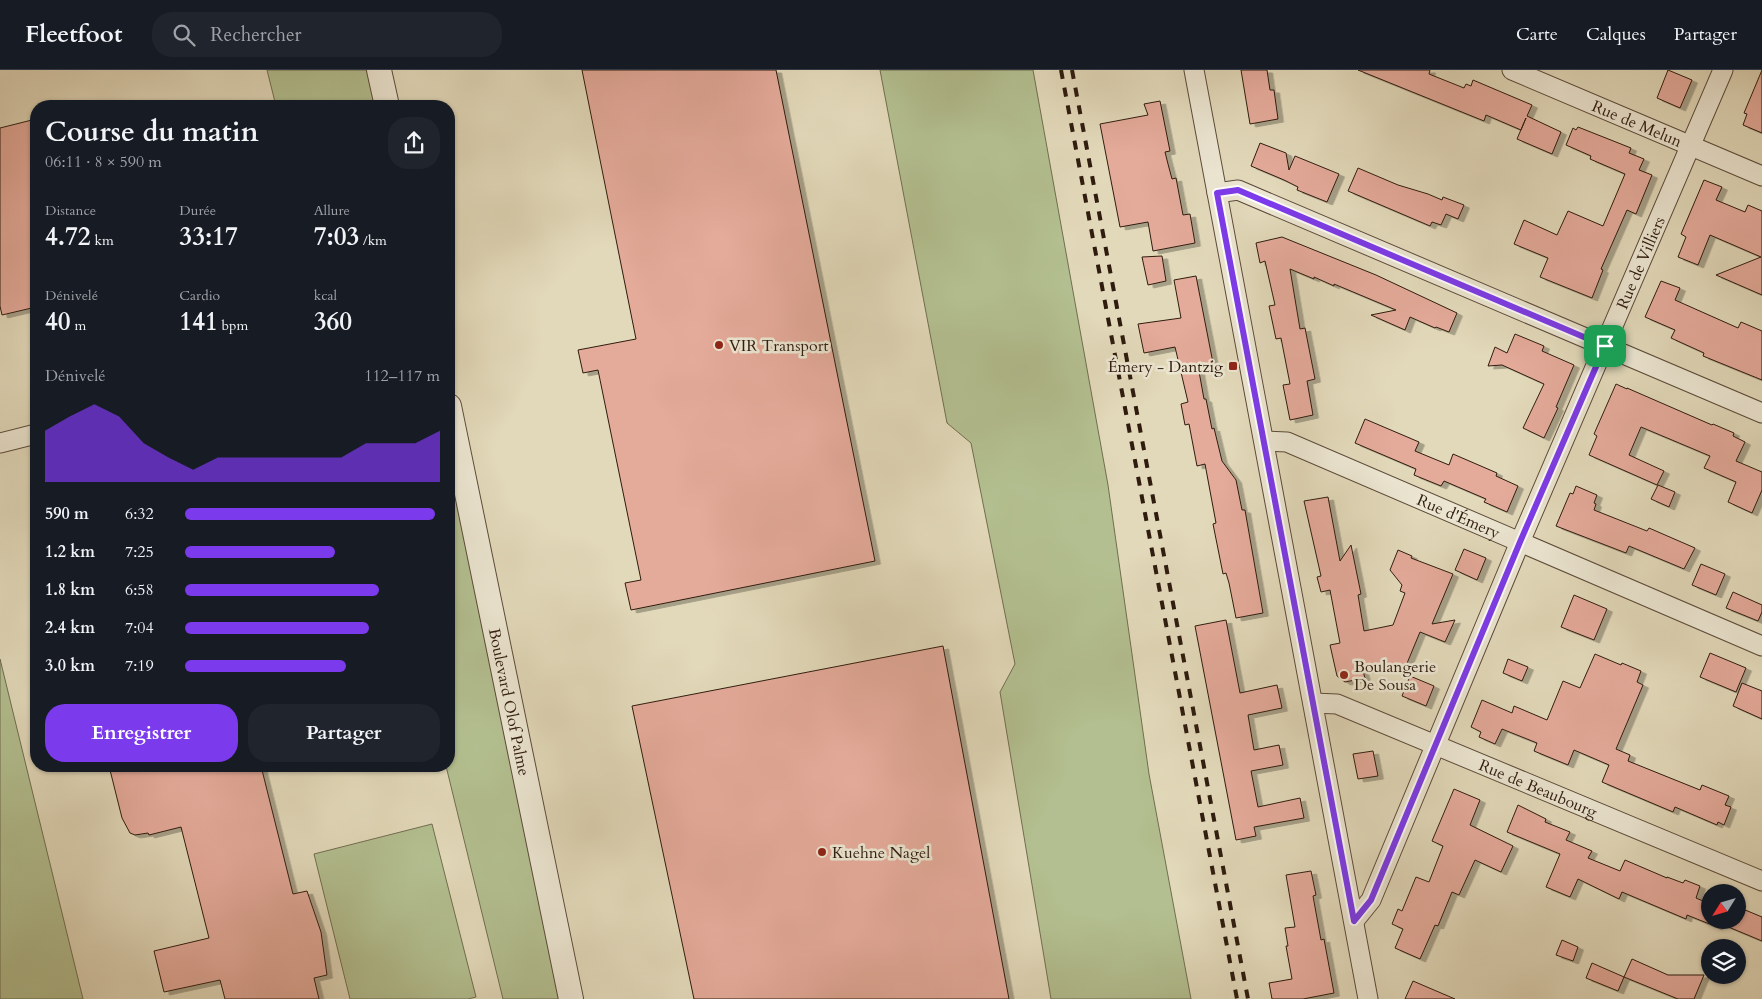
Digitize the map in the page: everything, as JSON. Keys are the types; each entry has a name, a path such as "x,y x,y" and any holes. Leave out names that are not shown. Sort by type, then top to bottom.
{"street":[{"path":"380,70 386,100"},
{"path":"1194,70 1368,999"},
{"name":"Rue de Melun","path":"1512,70 1762,176"},
{"name":"Rue de Villiers","path":"1354,921 1371,900 1520,542 1723,70"},
{"path":"1217,193 1238,190 1762,413"},
{"name":"Boulevard Olof Palme","path":"455,435 571,999"},
{"path":"0,443 30,436"},
{"name":"Rue d'Émery","path":"1264,442 1286,442 1762,646"},
{"name":"Rue de Beaubourg","path":"1313,703 1337,704 1437,744 1762,881"}],"green space":[{"path":"267,70 369,70 375,100 274,100"},
{"path":"880,70 1033,70 1108,485 1149,774 1191,999 1051,999 1000,692 1015,664 971,443 947,423"},
{"path":"455,491 559,999 503,999 447,772 455,772"},
{"path":"0,659 83,999 0,999"},
{"path":"432,824 476,997 468,999 350,999 314,854"}],"building":[{"name":"VIR Transport","path":"582,70 776,70 875,561 631,610 625,583 641,580 598,370 583,373 578,350 636,339"},
{"path":"1241,70 1267,70 1270,90 1274,90 1278,119 1250,124"},
{"path":"1358,70 1430,70 1429,74 1464,88 1466,84 1471,86 1473,80 1532,105 1527,116 1561,132 1552,154 1517,139 1521,130 1486,115 1484,121"},
{"path":"1668,70 1692,80 1680,108 1657,98"},
{"path":"1762,70 1762,133 1743,125 1747,114 1744,113"},
{"path":"1160,101 1170,151 1165,152 1172,179 1176,178 1183,215 1190,214 1195,243 1153,251 1148,222 1120,227 1100,124 1148,115 1144,104"},
{"path":"30,120 30,308 2,315 0,306 0,128"},
{"path":"1578,127 1631,148 1629,153 1644,159 1639,170 1652,175 1636,214 1627,210 1601,269 1603,270 1592,298 1540,277 1548,258 1514,244 1524,220 1557,235 1568,211 1603,226 1625,174 1590,159 1591,156 1566,145 1573,128 1576,130"},
{"path":"1260,143 1286,153 1289,170 1295,156 1339,174 1327,202 1297,190 1298,187 1251,166"},
{"path":"1358,168 1398,185 1442,200 1443,197 1464,205 1458,219 1446,214 1441,225 1432,222 1430,226 1348,191"},
{"path":"1704,180 1722,187 1716,200 1745,212 1748,205 1762,211 1762,295 1716,275 1761,257 1710,235 1698,265 1678,257 1686,237 1681,234"},
{"path":"1282,237 1376,275 1457,313 1449,332 1410,317 1405,330 1371,315 1396,310 1334,284 1334,286 1290,269 1300,329 1305,328 1315,379 1307,381 1313,415 1290,420 1283,385 1290,384 1281,338 1276,339 1269,306 1275,305 1265,261 1260,263 1256,243"},
{"path":"1162,256 1166,281 1148,285 1142,257"},
{"path":"1196,276 1213,363 1198,366 1204,399 1206,399 1212,429 1214,428 1222,461 1236,480 1242,510 1245,510 1263,613 1236,618 1229,583 1226,573 1223,574 1213,524 1216,523 1205,464 1197,466 1189,424 1185,425 1181,404 1188,402 1175,347 1144,353 1138,324 1181,318 1174,280"},
{"path":"1661,281 1680,288 1675,300 1738,328 1741,322 1762,331 1762,380 1703,356 1704,353 1671,338 1675,330 1645,317"},
{"path":"1515,334 1544,346 1542,351 1574,365 1556,407 1558,408 1544,438 1523,428 1544,384 1502,365 1488,366 1495,347 1507,353"},
{"path":"1616,384 1734,433 1733,436 1745,442 1736,461 1762,472 1762,490 1752,513 1728,502 1736,482 1704,468 1710,456 1641,427 1629,455 1664,471 1657,485 1589,455 1597,436 1594,434"},
{"path":"1365,419 1419,442 1415,451 1449,465 1453,454 1497,473 1496,476 1518,486 1507,512 1484,502 1486,499 1444,481 1441,486 1414,475 1416,469 1355,443"},
{"path":"1658,485 1675,492 1669,507 1651,499"},
{"path":"1576,486 1597,495 1594,510 1647,531 1649,528 1695,548 1684,569 1629,546 1626,553 1556,526 1570,493 1573,494"},
{"path":"1328,497 1340,561 1351,545 1361,594 1358,595 1364,631 1393,625 1405,593 1400,591 1402,585 1390,570 1398,550 1412,556 1411,558 1453,574 1432,624 1455,620 1445,642 1420,632 1403,673 1386,666 1363,671 1365,678 1345,682 1337,676 1330,645 1340,643 1330,590 1321,592 1317,577 1321,576 1304,501"},
{"path":"1464,549 1486,558 1477,580 1455,570"},
{"path":"1701,564 1725,574 1716,595 1692,585"},
{"path":"1733,592 1762,605 1762,612 1758,621 1726,608"},
{"path":"1574,595 1607,609 1594,640 1561,627"},
{"path":"1226,620 1240,693 1277,685 1282,708 1248,715 1254,750 1279,745 1283,765 1251,771 1258,807 1300,798 1304,818 1254,827 1256,836 1236,840 1195,626"},
{"name":"Kuehne Nagel","path":"943,646 1009,999 694,999 632,706"},
{"path":"1710,653 1746,668 1736,692 1700,677"},
{"path":"1595,654 1641,671 1637,682 1643,685 1616,749 1630,755 1628,761 1700,790 1702,785 1729,796 1725,805 1731,807 1724,825 1718,822 1717,825 1675,807 1673,812 1602,782 1609,765 1574,750 1568,765 1534,751 1537,743 1502,729 1495,744 1479,737 1481,732 1471,727 1482,700 1512,713 1514,706 1547,720 1563,681 1580,688"},
{"path":"1508,659 1528,667 1522,681 1503,673"},
{"path":"1410,676 1434,686 1426,706 1402,696"},
{"path":"1742,683 1762,691 1762,719 1733,706"},
{"path":"1373,751 1378,776 1358,779 1353,754"},
{"path":"110,772 262,772 293,894 307,891 321,932 327,975 314,978 319,999 225,999 220,980 164,992 154,951 209,938 181,827 149,835 148,833 135,835 130,833 122,818"},
{"path":"1454,789 1480,800 1470,825 1513,846 1501,872 1475,860 1459,895 1452,892 1438,926 1435,925 1420,959 1395,948 1403,929 1392,924 1398,909 1402,911 1416,877 1429,882 1443,846 1432,841"},
{"path":"1518,805 1546,819 1545,822 1570,832 1566,840 1592,851 1588,858 1620,871 1625,860 1667,878 1683,883 1685,880 1700,886 1696,898 1701,900 1701,921 1687,915 1686,919 1622,892 1619,899 1578,879 1570,897 1546,887 1560,854 1507,832"},
{"path":"1311,871 1316,895 1313,896 1321,940 1324,939 1334,993 1303,999 1272,999 1269,983 1292,979 1285,928 1295,927 1286,875"},
{"path":"1746,910 1762,917 1762,941 1733,929 1746,929"},
{"path":"1562,940 1578,947 1573,961 1556,955"},
{"path":"1632,959 1668,975 1701,975 1701,982 1694,999 1678,999 1624,977"},
{"path":"1592,963 1624,977 1618,991 1586,978"},
{"path":"1413,981 1455,999 1405,999"}],"railway":[{"path":"1061,70 1237,999"},
{"path":"1072,70 1248,999"}],"place":[{"name":"VIR Transport","path":"719,345"},
{"name":"Émery - Dantzig","path":"1233,366"},
{"name":"Boulangerie De Sousa","path":"1344,675"},
{"name":"Kuehne Nagel","path":"822,852"}],"route":[{"path":"1238,190 1605,346 1520,542 1371,900 1354,921 1217,193 1238,190"}]}
